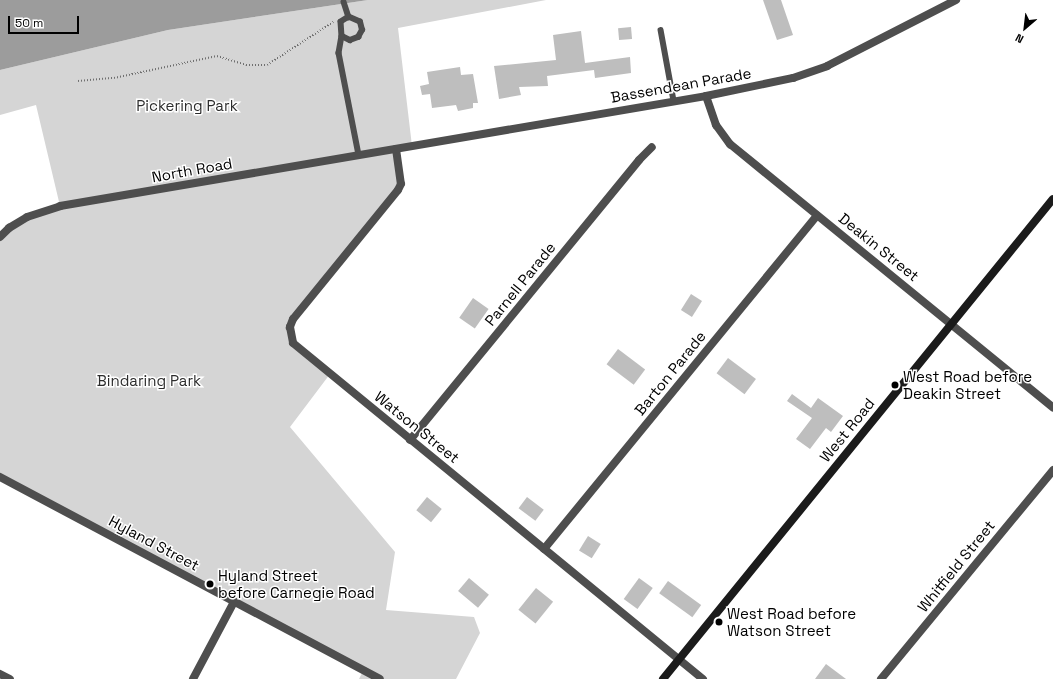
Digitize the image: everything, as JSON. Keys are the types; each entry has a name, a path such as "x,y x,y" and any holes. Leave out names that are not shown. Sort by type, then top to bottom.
{"street":[{"name":"Bassendean Parade","path":"396,149 674,102 810,73 956,0"},
{"name":"Deakin Street","path":"706,96 722,135 817,215 1053,407"},
{"name":"Parnell Parade","path":"410,440 639,160 652,147"},
{"name":"North Road","path":"0,237 8,228 27,217 60,206 396,149"},
{"name":"Watson Street","path":"396,149 400,184 398,190 293,319 290,336 300,350 703,679"},
{"name":"West Road","path":"664,679 1053,198"},
{"name":"Barton Parade","path":"544,549 817,215"},
{"name":"Whitfield Street","path":"881,679 1053,470"},
{"name":"Hyland Street","path":"0,478 380,679"},
{"path":"193,679 234,602"},
{"path":"0,674 10,679"}],"lane":[{"path":"344,2 347,18 340,27 342,36 339,53 359,155"},
{"path":"342,36 350,40 361,34 360,22 347,18"},
{"path":"660,30 674,102"}],"path":[{"path":"78,81 114,78 217,56 246,65 267,65 327,24 347,18"}],"green space":[{"name":"Bindaring Park","path":"368,0 546,0 398,28 412,146 396,149 401,184 293,319 290,336 330,374 290,427 395,552 386,610 474,617 480,633 456,679 359,679 363,671 0,477 0,237 9,228 60,206 36,105 0,115 0,70 168,30"}],"shaded area":[{"path":"0,0 368,0 168,30 0,70"}],"building":[{"path":"763,0 781,0 793,35 777,40"},
{"path":"631,27 632,39 619,40 618,28"},
{"path":"581,31 585,63 630,57 631,73 595,78 594,70 547,76 548,86 519,87 521,95 499,99 494,66 556,60 553,35"},
{"path":"460,67 461,75 473,74 478,103 473,103 473,108 458,111 456,105 432,108 430,94 422,95 420,86 429,84 427,72"},
{"path":"691,294 702,301 692,317 681,310"},
{"path":"473,298 489,309 475,329 459,318"},
{"path":"618,349 645,369 634,385 607,364"},
{"path":"728,358 756,379 745,394 717,373"},
{"path":"792,394 811,408 818,398 843,416 831,432 826,428 810,449 796,439 812,418 787,401"},
{"path":"427,497 442,509 431,522 416,510"},
{"path":"527,497 544,510 535,521 519,508"},
{"path":"588,536 601,544 592,558 579,550"},
{"path":"469,578 489,595 478,608 458,591"},
{"path":"639,578 653,588 637,609 624,599"},
{"path":"668,581 701,605 692,617 659,593"},
{"path":"536,588 553,602 535,624 518,610"},
{"path":"826,664 846,679 815,679"}],"place":[{"name":"West Road before Deakin Street","path":"895,385"},
{"name":"Hyland Street before Carnegie Road","path":"210,584"},
{"name":"West Road before Watson Street","path":"719,622"}],"park label":[{"name":"Pickering Park","path":"187,106"}]}
